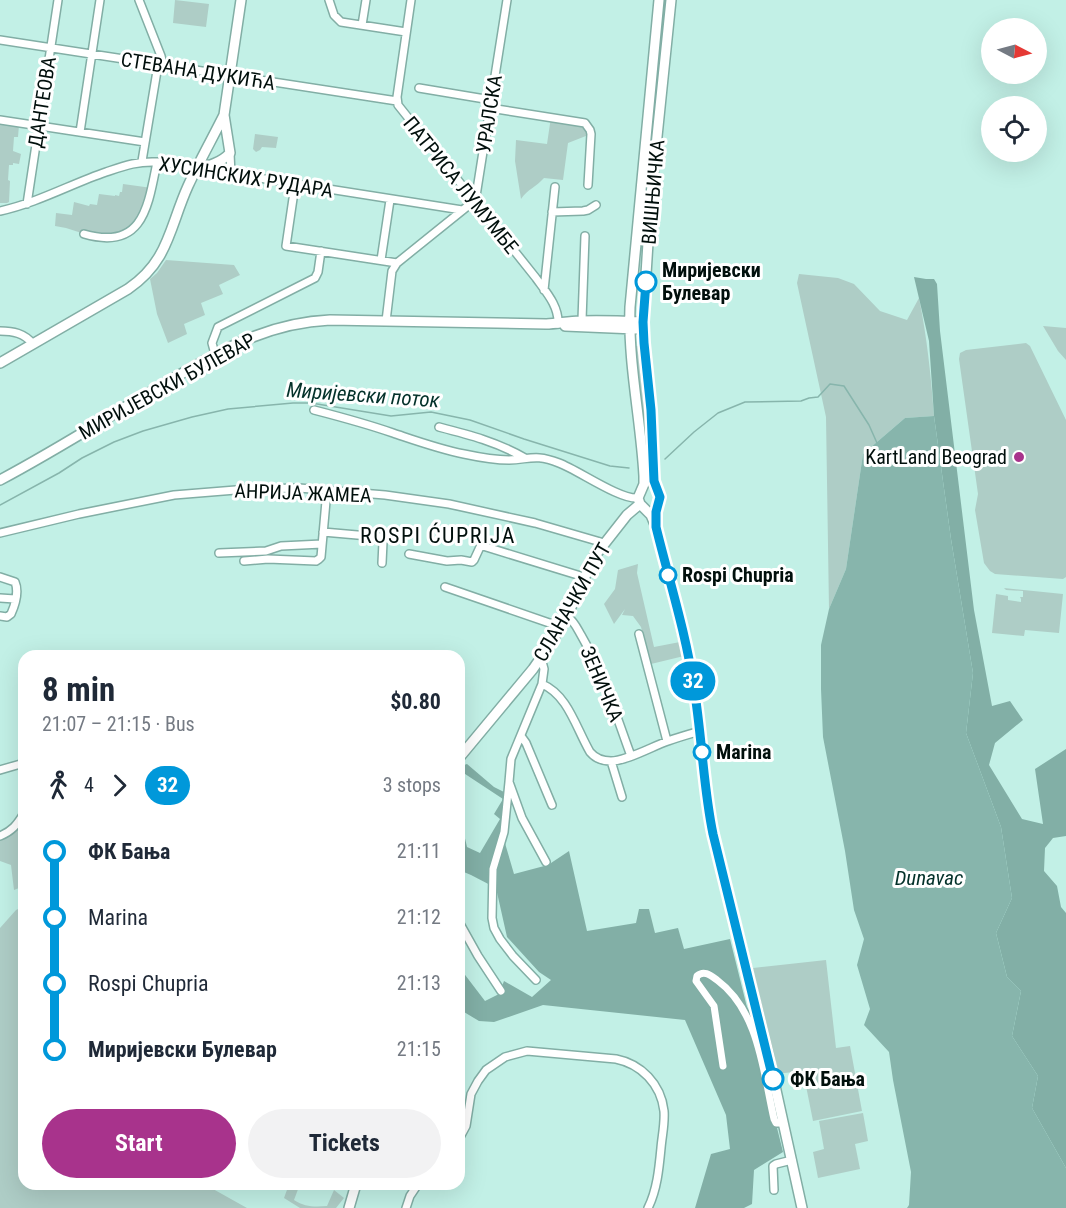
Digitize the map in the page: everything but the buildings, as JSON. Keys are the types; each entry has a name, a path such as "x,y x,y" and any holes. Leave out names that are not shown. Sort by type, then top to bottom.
{"street":[{"name":"ДАНТЕОВА","path":"27,204 58,0"},
{"path":"80,132 100,0"},
{"path":"139,0 161,56 142,161"},
{"path":"231,175 224,115 241,0"},
{"path":"329,0 332,11 337,20 341,22 406,32"},
{"path":"362,25 366,0"},
{"name":"ПАТРИСА ЛУМУМБЕ","path":"411,0 398,105 544,290 555,306 559,324"},
{"name":"УРАЛСКА","path":"474,201 507,0"},
{"name":"ВИШЊИЧКА","path":"659,0 629,325 643,460 644,480 641,500 656,527 689,661 713,834 768,1054 802,1208"},
{"name":"ВИШЊИЧКА","path":"656,527 660,497 654,476 651,410 643,325 651,195 670,0"},
{"name":"СТЕВАНА ДУКИЋА","path":"0,40 397,101"},
{"name":"ПАТРИСА ЛУМУМБЕ","path":"419,88 491,100"},
{"path":"490,108 585,123 591,134 588,185"},
{"path":"0,363 128,289 146,275 160,257 183,198 224,115"},
{"path":"0,120 145,142"},
{"path":"213,137 222,135 227,138"},
{"path":"206,149 212,167"},
{"path":"196,170 212,167 230,153"},
{"name":"ХУСИНСКИХ РУДАРА","path":"0,211 27,204 97,175 142,161 196,170"},
{"path":"84,234 114,237 123,235 136,226 150,201 157,162"},
{"name":"ХУСИНСКИХ РУДАРА","path":"212,167 231,175 462,210"},
{"path":"295,184 286,246 396,263"},
{"path":"544,290 555,187"},
{"path":"381,260 390,200"},
{"path":"386,321 392,271 396,263 474,201"},
{"path":"552,212 583,211 596,205"},
{"path":"582,320 585,236"},
{"path":"215,354 212,343 218,327 315,278 321,251"},
{"name":"МИРИЈЕВСКИ БУЛЕВАР","path":"0,480 215,354 256,335 292,325 330,320 559,324 567,327 643,325"},
{"name":"МИРИЈЕВСКИ БУЛЕВАР","path":"559,324 582,320 629,325"},
{"path":"0,331 17,332 29,338 33,344"},
{"path":"314,410 358,421 447,451 506,460 542,458 553,460 614,491 641,500 651,508 658,503"},
{"path":"439,427 494,442 525,458"},
{"path":"641,500 650,487 658,491"},
{"name":"АНРИЈА ЖАМЕА","path":"0,532 183,494 299,488 449,504 536,523 604,543"},
{"path":"244,561 318,560 321,557 327,490"},
{"name":"СЛАНАЧКИ ПУТ","path":"465,751 541,658 567,616 590,564 604,543 641,500"},
{"path":"323,532 380,537 383,542 382,563"},
{"path":"219,553 266,551 281,546 322,544"},
{"path":"409,554 471,562 483,546 584,577"},
{"path":"0,577 13,580 17,584 11,614 7,617 0,616"},
{"path":"445,587 561,627"},
{"path":"0,598 15,599"},
{"name":"ЗЕНИЧКА","path":"567,616 590,649 631,756"},
{"path":"639,634 667,741"},
{"path":"536,980 500,939 492,918 493,869 506,825 512,759 542,684 544,669 541,658"},
{"path":"542,684 553,689 562,700 595,757 611,761 700,731"},
{"path":"521,736 552,804"},
{"path":"611,761 622,797"},
{"path":"0,770 18,765"},
{"path":"509,782 522,818 546,862"},
{"path":"0,836 10,832 18,824"},
{"path":"465,933 501,991"},
{"path":"723,1066 714,1006 696,981 696,976 700,973 707,974 724,986 745,1012 758,1050 774,1119 776,1123 783,1123"},
{"path":"465,1127 474,1088 486,1070 505,1057 521,1052 536,1051 616,1059 632,1064 647,1074 655,1085 660,1095 664,1116 657,1180 648,1208"},
{"path":"774,1190 773,1166 792,1160"},
{"path":"349,1208 354,1190"},
{"path":"406,1208 414,1190"}],"shaded area":[{"path":"175,0 209,4 206,27 173,23"},
{"path":"551,117 582,122 591,134 568,143 563,180 544,178 521,199 515,161 516,140 547,144"},
{"path":"0,123 19,125 18,137 14,137 13,151 21,154 19,164 9,165 9,202 7,203 0,203"},
{"path":"255,134 278,137 276,148 262,147 256,152 253,149"},
{"path":"123,184 152,188 146,212 123,235 91,236 55,226 56,213 72,215 74,202 89,206 90,204 97,205 99,194 119,196"},
{"path":"166,260 234,265 240,275 219,285 223,294 201,303 205,315 184,324 187,334 168,343 157,314 150,279"},
{"path":"799,274 838,278 854,284 880,311 907,320 919,298 932,386 934,416 905,418 863,454 846,569 829,609 826,417 797,283"},
{"path":"914,277 934,279 937,284 940,331 974,610 992,706 1010,701 1023,720 995,743 989,765 1022,819 1043,824 1035,769 1066,749 1066,836 1053,838 1045,848 1044,871 1057,886 1061,907 1066,913 1066,1168 1032,1108 1038,1076 1012,1036 1021,991 1007,977 996,933 1012,898 1001,827 966,733 973,673 934,416 929,341"},
{"path":"1043,326 1066,328 1066,360 1058,351"},
{"name":"KartLand Beograd","path":"1026,343 1030,346 1066,420 1066,577 1063,579 995,574 990,571 984,563 975,510 978,494 960,353 966,350"},
{"path":"635,346 639,346 651,482 649,482"},
{"path":"638,564 637,573 654,647 680,642 684,656 651,664 641,627 633,616 622,615 625,609 614,624 604,604 615,589 618,570"},
{"path":"1004,588 1063,594 1059,633 1025,630 1024,636 992,633 996,594 1008,596 1008,600 1021,602 1020,597 1023,597 1023,591"},
{"path":"465,765 494,787 506,793 502,833 514,874 548,865 569,851 587,931 636,923 639,909 649,909 655,933 678,928 684,949 730,939 783,1152 754,1170 752,1204 744,1208 695,1208 711,1154 730,1149 726,1115 685,1020 543,1005 494,1022 479,1021 465,1013 465,975 485,1001 499,994 504,981 532,997 551,980 539,972 507,937 496,888 465,872 465,838 467,847 480,853 500,819 494,814 503,799 465,774"},
{"path":"18,828 18,888 14,890 11,865 0,861 0,837"},
{"path":"18,909 18,1190 215,1190 247,1208 0,1208 0,928"},
{"path":"826,960 836,1048 850,1046 862,1111 813,1121 803,1071 775,1074 753,968"},
{"path":"863,1113 868,1141 855,1144 860,1169 818,1178 813,1152 824,1149 819,1121"},
{"path":"287,1190 298,1190 294,1200 306,1205 327,1206 334,1190 344,1198 336,1208 300,1208 284,1198"}],"water":[{"name":"Dunavac","path":"934,416 973,673 966,733 1001,827 1012,898 996,933 1007,977 1021,991 1012,1036 1038,1076 1032,1108 1066,1168 1066,1208 907,1208 911,1172 889,1052 864,1025 870,1009 857,965 864,939 854,910 823,737 821,645 829,609 846,569 863,454 905,418"}],"waterway":[{"name":"Миријевски поток","path":"665,459 718,413 745,402 801,401 818,397 830,384 844,386 869,425 877,443"},
{"name":"Миријевски поток","path":"0,505 82,458 143,431 228,409 293,403 311,403 391,416 431,412 470,420 610,466 629,468"}],"bus line":[{"name":"32","path":"646,282 644,343 651,410 654,481 660,497 656,512 656,527 691,670 713,834 773,1079"}],"place":[{"name":"Миријевски Булевар","path":"646,282"},
{"name":"KartLand Beograd","path":"1019,457"},
{"name":"Rospi Chupria","path":"668,575"},
{"name":"Marina","path":"702,752"},
{"name":"ФК Бања","path":"773,1079"}],"district":[{"name":"ROSPI ĆUPRIJA","path":"438,535"}]}
